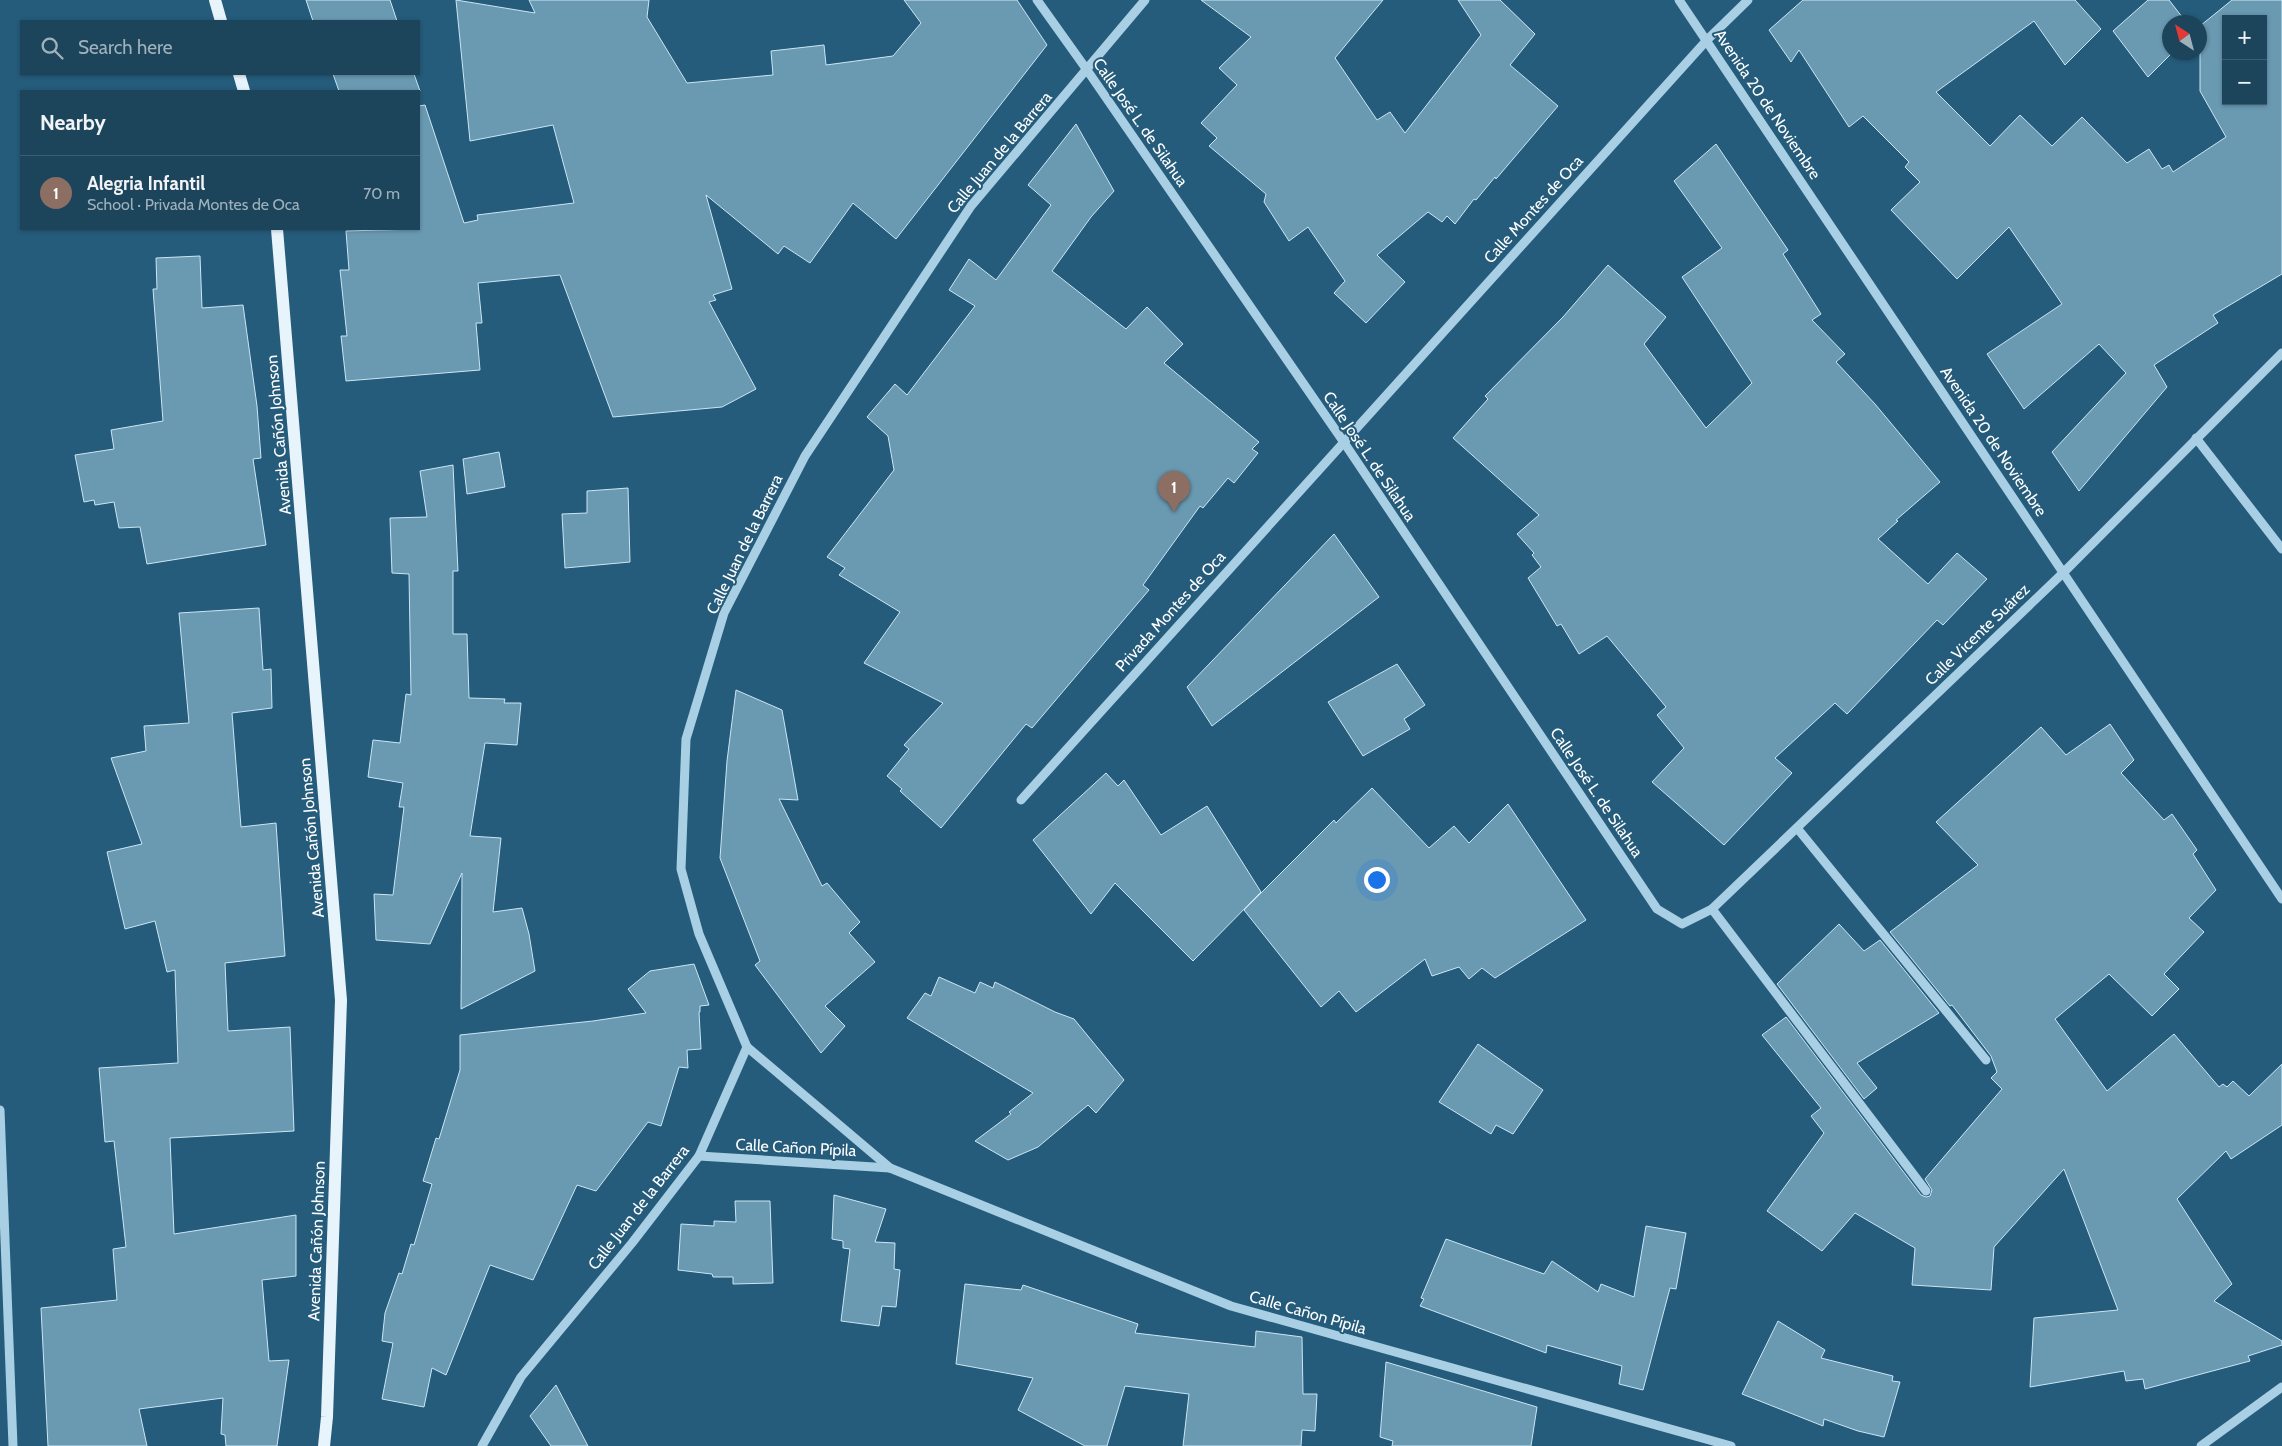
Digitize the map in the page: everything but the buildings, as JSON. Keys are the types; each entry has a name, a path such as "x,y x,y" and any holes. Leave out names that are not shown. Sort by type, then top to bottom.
{"main road":[{"path":"214,0 222,20"},
{"path":"239,75 244,90"},
{"name":"Avenida Cañón Johnson","path":"277,230 340,1000 327,1407 324,1446"}],"street":[{"name":"Calle José L. de Silahua","path":"1037,0 1343,442 1657,909 1682,924"},
{"name":"Calle Juan de la Barrera","path":"482,1446 521,1377 632,1243 699,1156 747,1047 699,934 681,870 686,739 724,612 805,456 965,214 1145,0"},
{"name":"Avenida 20 de Noviembre","path":"1679,0 2282,899"},
{"name":"Calle Montes de Oca","path":"1343,442 1707,40 1748,0"},
{"name":"Calle Vicente Suárez","path":"1682,924 1712,909 1797,828 2064,572 2282,352"},
{"path":"2196,438 2282,549"},
{"name":"Privada Montes de Oca","path":"1021,800 1343,442"},
{"path":"1797,828 1986,1060"},
{"path":"1712,909 1926,1191"},
{"name":"Calle Cañon Pípila","path":"747,1047 890,1168 1231,1306 1732,1446"},
{"path":"0,1110 13,1446"},
{"name":"Calle Cañon Pípila","path":"699,1156 890,1168"},
{"path":"2201,1446 2282,1387"}],"place":[{"name":"Alegria Infantil","path":"1174,512"}]}
